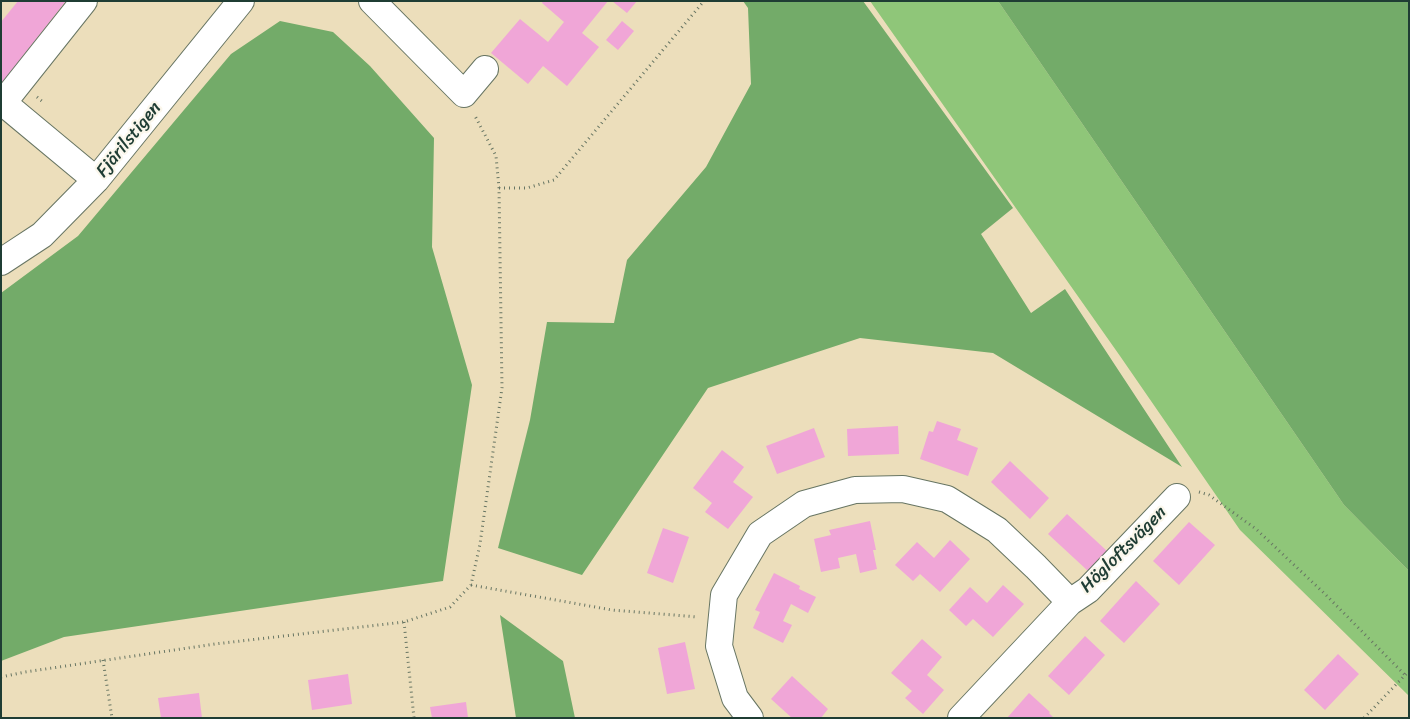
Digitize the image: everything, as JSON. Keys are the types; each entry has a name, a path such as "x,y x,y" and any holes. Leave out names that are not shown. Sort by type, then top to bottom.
{"street":[{"path":"84,1 2,102 96,180"},
{"name":"Fjärilstigen","path":"1,262 42,235 96,180 241,1"},
{"path":"372,1 464,94 485,69"},
{"name":"Högloftsvägen","path":"750,718 735,698 719,646 724,595 760,534 804,504 855,490 903,488 947,499 997,530 1070,602"},
{"name":"Högloftsvägen","path":"961,718 1070,602 1088,590 1177,497"}],"path":[{"path":"499,188 527,188 554,180 704,1"},
{"path":"1,677 216,644 404,622 450,607 471,585 480,544 502,388 499,188 496,156 464,94"},
{"path":"1177,497 1188,489 1209,495 1256,529 1325,594 1405,675"},
{"path":"471,585 612,610 722,619"},
{"path":"404,622 414,718"},
{"path":"102,660 112,718"},
{"path":"1364,718 1409,671"}],"green space":[{"path":"743,1 863,1 1013,208 981,234 1031,313 1065,289 1182,467 993,353 860,338 708,388 582,575 498,548 530,420 547,322 614,323 627,260 706,167 751,84 748,8"},
{"path":"870,1 998,1 1344,505 1409,571 1409,696 1240,530"},
{"path":"998,1 1409,1 1409,571 1344,505"},
{"path":"280,21 333,32 370,66 434,138 432,247 472,385 443,581 64,637 1,661 1,293 78,236 231,54"},
{"path":"500,615 563,661 575,718 516,718"}],"building":[{"path":"18,1 66,1 1,84 1,22"},
{"path":"543,1 608,1 582,33 599,47 567,86 543,66 528,84 491,53 520,19 548,42 564,22 542,3"},
{"path":"612,1 637,1 627,13"},
{"path":"622,21 634,31 618,50 606,40"},
{"path":"937,421 961,429 957,440 978,448 968,476 920,459 929,431 933,432"},
{"path":"898,426 899,454 848,456 847,429"},
{"path":"814,428 825,457 777,474 766,446"},
{"path":"722,450 744,467 733,482 753,497 728,529 705,512 712,503 693,488"},
{"path":"1010,461 1049,498 1030,519 991,482"},
{"path":"1067,514 1107,551 1088,571 1048,534"},
{"path":"870,521 876,550 873,550 877,569 860,573 856,554 838,558 840,568 821,572 814,539 831,535 829,530"},
{"path":"1189,522 1215,545 1179,585 1153,561"},
{"path":"663,528 689,537 673,583 647,573"},
{"path":"950,540 970,559 940,592 920,574 913,581 895,565 917,542 934,558"},
{"path":"774,573 800,586 799,589 816,597 808,613 791,604 783,621 792,625 783,643 753,628 760,612 755,610"},
{"path":"1136,581 1160,604 1124,643 1100,621"},
{"path":"1003,585 1024,604 993,637 973,619 966,626 949,610 970,587 987,603"},
{"path":"1085,636 1105,655 1069,695 1048,676"},
{"path":"922,639 942,657 927,675 944,690 923,714 905,698 912,691 891,673"},
{"path":"685,642 695,689 667,694 658,648"},
{"path":"1338,654 1359,674 1325,710 1304,690"},
{"path":"348,674 352,704 312,710 308,680"},
{"path":"792,676 828,709 821,718 792,718 771,699"},
{"path":"199,693 202,718 161,718 158,698"},
{"path":"1029,693 1050,712 1054,718 1007,718"},
{"path":"466,702 468,718 432,718 430,707"}]}
